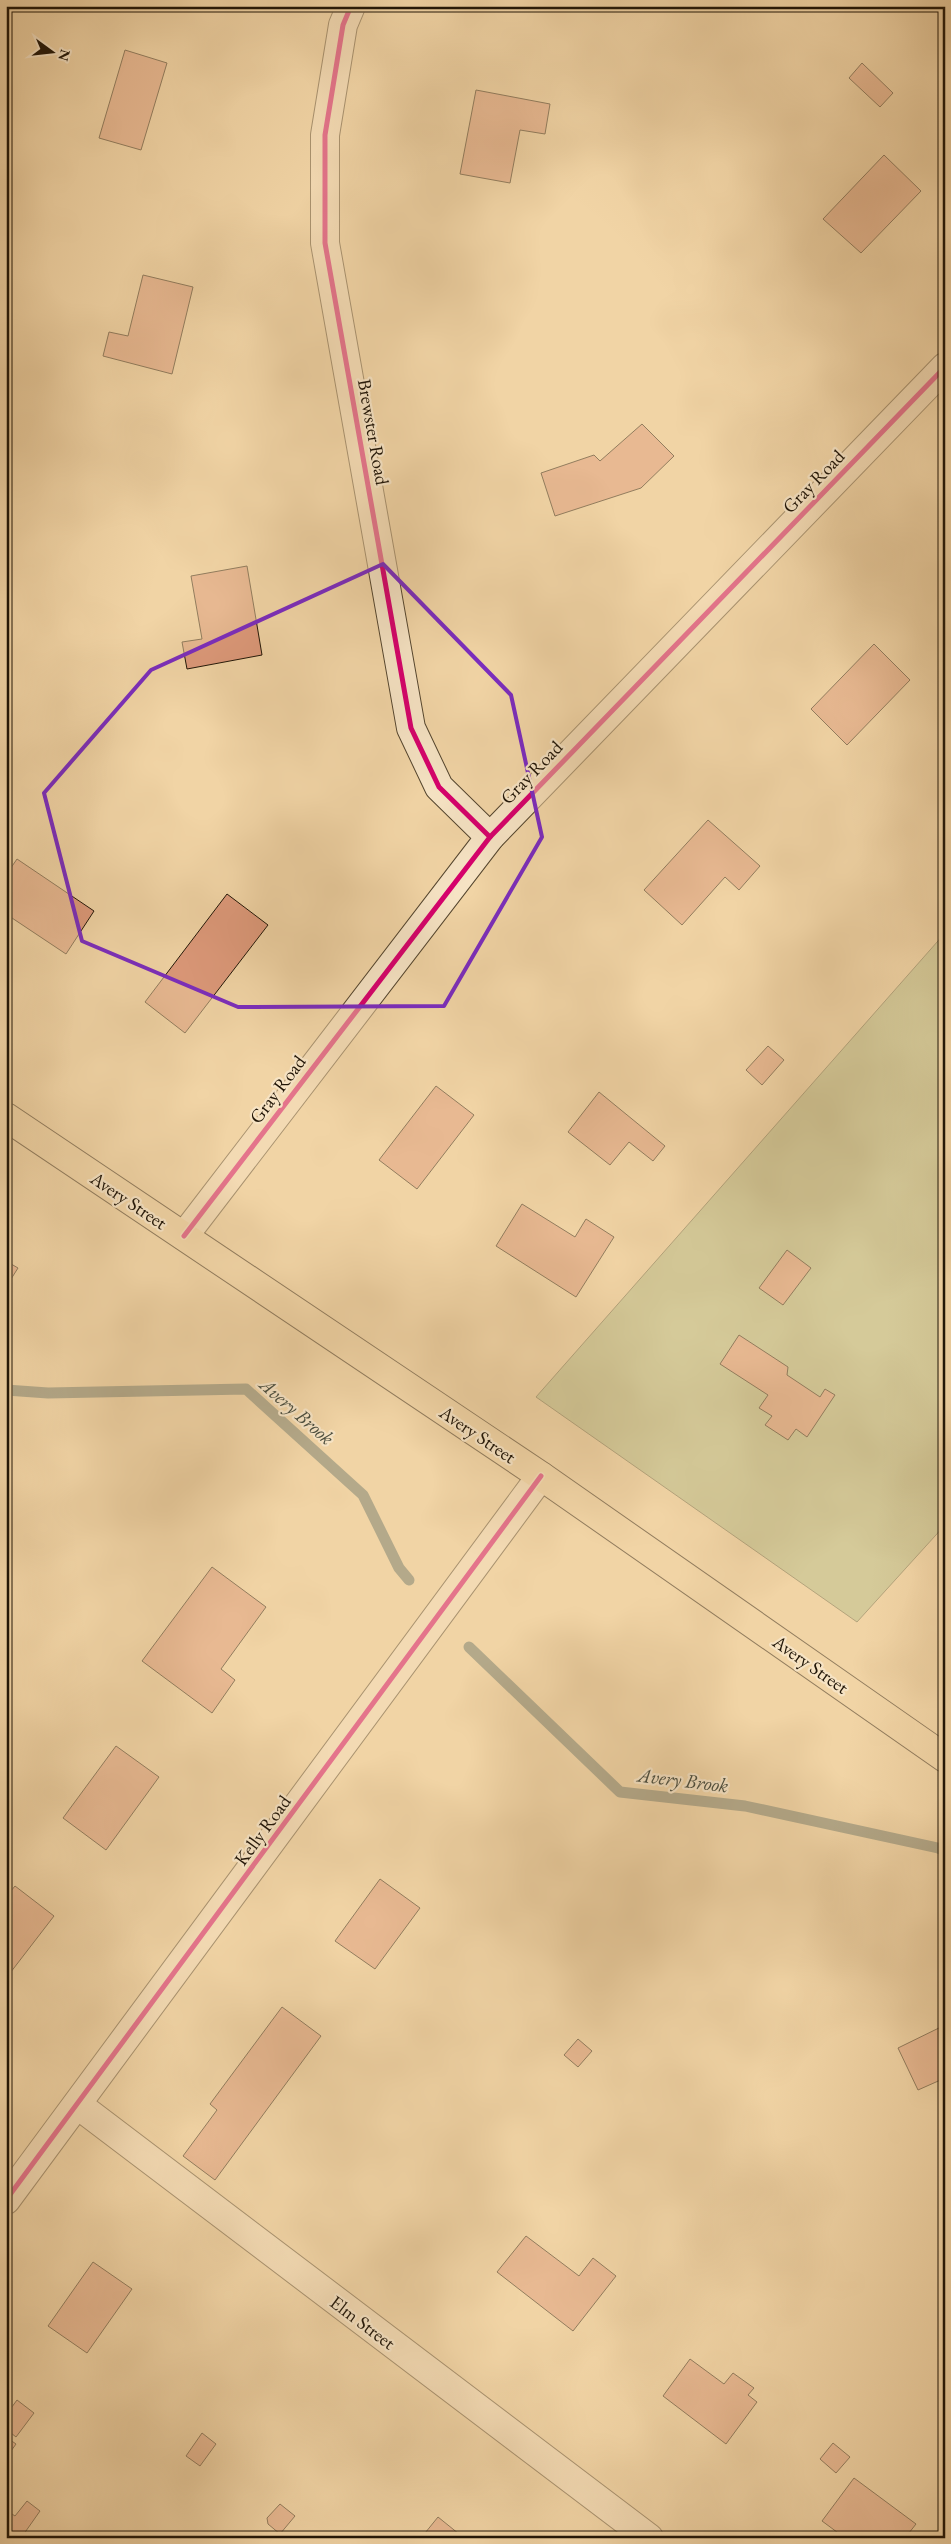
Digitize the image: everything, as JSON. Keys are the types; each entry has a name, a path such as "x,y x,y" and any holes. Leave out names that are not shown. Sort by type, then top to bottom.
{"main road":[{"name":"Avery Street","path":"6,1117 541,1476 945,1758"}],"street":[{"name":"Brewster Road","path":"350,6 344,25 325,134 325,243 411,728 439,787 490,837"},
{"name":"Gray Road","path":"184,1236 490,837 945,367"},
{"name":"Kelly Road","path":"6,2200 541,1476"},
{"name":"Elm Street","path":"78,2105 649,2538"}],"highlighted area":[{"path":"383,564 511,695 542,837 444,1006 238,1007 82,941 44,793 151,670"}],"green space":[{"path":"945,933 945,1525 857,1622 536,1397"}],"building":[{"path":"125,50 167,63 141,150 99,138"},
{"path":"862,63 893,93 880,107 849,78"},
{"path":"476,90 550,104 545,134 520,130 510,183 460,174"},
{"path":"884,155 921,191 861,253 823,219"},
{"path":"143,275 193,287 172,374 103,356 109,332 128,336"},
{"path":"642,424 674,456 641,488 555,516 541,473 594,455 600,461"},
{"path":"247,566 262,655 187,669 182,642 202,639 191,576"},
{"path":"874,644 910,680 847,745 811,709"},
{"path":"708,820 760,866 739,890 725,877 682,925 644,890"},
{"path":"17,859 94,911 66,954 6,914 6,875"},
{"path":"227,894 268,925 185,1033 145,1002"},
{"path":"768,1046 784,1060 762,1085 746,1070"},
{"path":"436,1086 474,1115 417,1189 379,1160"},
{"path":"599,1092 665,1146 653,1161 629,1142 610,1165 568,1132"},
{"path":"522,1204 575,1237 586,1219 614,1237 576,1297 496,1246"},
{"path":"787,1250 811,1268 783,1305 759,1288"},
{"path":"6,1261 18,1268 6,1287"},
{"path":"739,1335 788,1367 787,1375 820,1397 825,1389 835,1395 807,1437 796,1429 788,1440 765,1425 772,1416 759,1408 768,1395 720,1364"},
{"path":"212,1567 266,1607 221,1669 235,1680 212,1713 142,1661"},
{"path":"116,1746 159,1777 106,1850 63,1818"},
{"path":"380,1879 420,1908 375,1969 335,1941"},
{"path":"15,1886 54,1916 7,1977 6,1897"},
{"path":"282,2007 321,2036 215,2180 183,2156 217,2110 210,2104"},
{"path":"945,2025 945,2078 918,2090 898,2048"},
{"path":"578,2039 592,2051 578,2067 564,2055"},
{"path":"526,2236 579,2276 593,2258 616,2276 573,2331 497,2272"},
{"path":"93,2262 132,2289 87,2353 48,2326"},
{"path":"690,2359 724,2384 733,2373 754,2388 748,2395 757,2402 726,2444 663,2396"},
{"path":"17,2400 34,2413 16,2437 6,2429 6,2415"},
{"path":"202,2433 216,2444 200,2466 186,2456"},
{"path":"6,2437 16,2444 6,2458"},
{"path":"833,2443 850,2457 836,2473 820,2459"},
{"path":"854,2478 916,2524 905,2538 845,2538 822,2521"},
{"path":"27,2501 40,2511 21,2538 6,2538 6,2510 15,2516"},
{"path":"280,2504 295,2516 280,2534 268,2524 267,2518"},
{"path":"438,2517 464,2538 421,2538"}],"waterway":[{"name":"Avery Brook","path":"6,1390 48,1393 246,1389 363,1495 399,1568 409,1580"},
{"name":"Avery Brook","path":"469,1647 620,1792 745,1806 945,1851"}],"cycle path":[{"path":"351,6 343,25 325,135 325,243 411,728 439,787 490,837"},
{"path":"184,1236 490,837 945,367"},
{"path":"6,2200 541,1476"}]}
